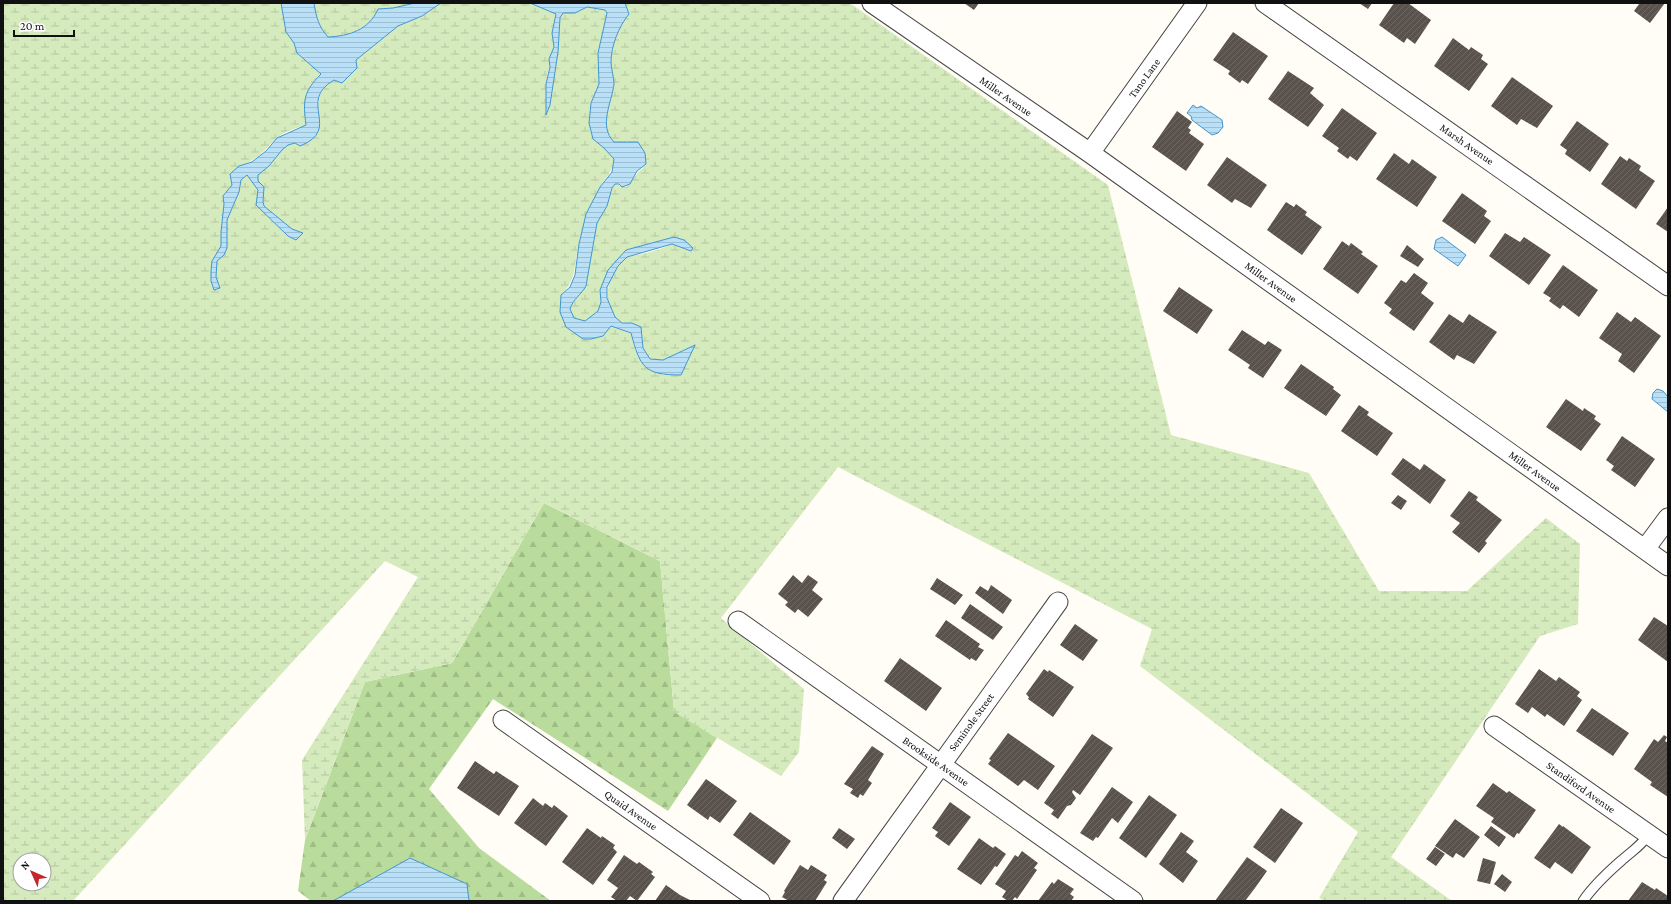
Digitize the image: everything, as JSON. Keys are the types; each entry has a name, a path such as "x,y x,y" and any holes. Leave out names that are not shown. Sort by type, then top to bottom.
{"street":[{"name":"Miller Avenue","path":"872,3 1090,153 1668,566"},
{"name":"Tano Lane","path":"1090,153 1198,3"},
{"name":"Marsh Avenue","path":"1265,3 1668,286"},
{"path":"1645,549 1668,518"},
{"name":"Seminole Street","path":"843,901 1058,602"},
{"name":"Brookside Avenue","path":"738,621 1133,901"},
{"name":"Quaid Avenue","path":"502,720 760,901"},
{"name":"Standiford Avenue","path":"1494,726 1668,848"}],"lane":[{"path":"1583,901 1595,885 1623,858 1640,846 1649,834"}],"green space":[{"path":"3,3 281,3 286,32 294,43 297,53 321,73 312,85 307,97 305,111 307,125 284,133 257,157 239,166 232,185 223,196 224,204 221,246 212,261 211,281 214,290 219,288 216,277 217,261 224,255 227,248 227,220 239,192 241,180 247,175 258,190 267,216 288,236 296,240 302,233 292,229 264,206 264,187 258,181 258,175 269,166 288,145 295,143 300,146 311,140 317,132 319,124 319,97 324,88 334,80 342,83 353,71 356,60 398,26 422,16 441,3 530,3 553,12 556,16 552,33 554,47 547,77 550,105 558,52 560,18 563,12 576,13 587,7 605,10 607,13 598,53 599,84 591,103 593,139 614,159 610,173 599,189 585,223 577,252 573,277 561,295 566,327 583,339 611,326 631,334 637,355 644,365 649,369 664,375 694,345 663,360 650,359 643,348 641,327 621,322 616,318 611,311 608,294 611,276 621,262 628,257 653,251 672,244 674,237 626,250 600,290 601,302 598,311 585,321 574,318 569,309 586,286 597,223 607,206 612,188 615,184 626,187 643,168 628,141 618,143 614,142 609,136 606,121 614,84 611,65 612,49 616,36 629,14 625,3 850,3 1108,185 1171,435 1309,473 1379,591 1467,591 1546,518 1580,544 1578,624 1540,636 1391,857 1452,901 1325,901 1319,898 1358,832 1140,666 1152,629 838,467 721,618 804,689 799,752 781,776 674,712 660,561 544,503 452,663 365,682 305,840 302,760 418,577 385,561 73,901 3,901"},
{"path":"314,3 415,3 393,8 383,8 359,30 346,35 328,37 318,22"},
{"path":"544,503 660,561 674,711 717,738 668,811 493,699 429,789 479,848 551,901 469,901 467,884 410,858 333,901 311,901 298,891 305,840 365,682 452,663"}],"water":[{"path":"281,3 314,3 318,22 328,37 351,33 364,27 378,9 393,8 415,3 441,3 422,16 398,26 356,60 357,68 342,83 334,80 323,88 319,97 318,106 320,123 318,132 312,139 300,146 295,143 288,145 269,166 258,175 258,181 264,187 264,206 292,229 303,233 296,240 288,236 256,205 258,190 247,175 241,180 239,192 227,220 227,248 224,255 217,261 216,277 220,288 214,290 211,281 212,261 221,246 224,204 223,196 232,185 230,174 239,166 252,162 266,151 277,138 306,125 306,97 311,86 321,74 297,53 294,43 286,32"},
{"path":"530,3 625,3 629,14 616,36 611,56 614,84 607,114 607,129 609,136 614,142 638,142 645,153 646,164 637,171 630,184 622,187 619,184 615,184 612,188 607,206 597,223 586,286 573,302 570,309 574,318 585,321 598,311 601,302 600,290 608,270 626,250 674,237 684,240 693,248 691,251 672,244 627,257 618,266 607,287 607,298 615,317 622,323 632,323 641,327 643,348 650,359 663,360 695,345 681,375 659,373 651,371 646,367 637,354 631,333 611,326 603,336 583,339 566,327 560,312 561,295 570,287 575,275 579,244 586,214 600,187 612,172 614,159 593,139 589,123 591,103 599,84 598,53 607,13 605,10 587,7 575,13 563,13 560,18 558,52 550,105 546,115 546,84 550,67 549,59 554,47 552,33 556,14"},
{"path":"1193,105 1197,108 1201,106 1222,120 1223,127 1218,133 1212,135 1192,120 1191,116 1187,113"},
{"path":"1442,237 1466,255 1458,266 1434,249 1436,240"},
{"path":"1657,389 1663,391 1668,397 1668,412 1652,399 1653,393"},
{"path":"410,858 467,884 469,901 333,901"}],"building":[{"path":"964,3 979,3 974,10"},
{"path":"1359,3 1372,3 1368,9"},
{"path":"1394,3 1408,3 1431,20 1415,44 1407,38 1404,43 1379,25"},
{"path":"1637,3 1665,3 1650,23 1634,11 1639,4"},
{"path":"1233,32 1268,56 1248,84 1242,80 1240,83 1228,74 1230,71 1213,60"},
{"path":"1453,38 1469,50 1471,47 1483,55 1481,59 1488,64 1469,91 1434,66"},
{"path":"1288,71 1314,88 1310,93 1324,105 1308,127 1268,99"},
{"path":"1512,77 1553,106 1537,128 1521,119 1517,125 1491,106"},
{"path":"1342,108 1377,133 1357,161 1350,156 1348,159 1337,151 1339,148 1322,136"},
{"path":"1177,111 1192,122 1188,128 1191,130 1189,133 1204,144 1186,171 1152,147"},
{"path":"1577,121 1609,144 1590,172 1565,154 1567,150 1560,145"},
{"path":"1394,153 1409,164 1412,159 1437,177 1417,207 1376,179"},
{"path":"1620,156 1627,161 1629,158 1641,166 1639,170 1655,181 1636,209 1601,184"},
{"path":"1227,157 1267,185 1251,208 1235,199 1232,203 1207,185"},
{"path":"1462,193 1487,211 1484,216 1491,221 1475,244 1442,221"},
{"path":"1286,202 1294,207 1296,204 1307,212 1305,215 1322,227 1302,255 1267,230"},
{"path":"1668,207 1668,232 1656,224"},
{"path":"1505,233 1520,242 1524,237 1551,255 1529,285 1489,256"},
{"path":"1342,241 1349,246 1351,243 1363,252 1361,254 1378,266 1358,294 1323,269"},
{"path":"1407,245 1424,259 1418,267 1400,256"},
{"path":"1563,265 1598,290 1579,317 1563,305 1560,309 1549,301 1551,298 1543,293"},
{"path":"1414,273 1428,283 1421,293 1434,303 1414,331 1389,313 1392,309 1384,303 1401,280 1406,283"},
{"path":"1179,287 1213,310 1197,334 1163,311"},
{"path":"1617,312 1631,322 1635,317 1661,336 1634,373 1618,361 1622,354 1599,338"},
{"path":"1449,314 1463,323 1469,314 1497,332 1474,364 1457,355 1454,360 1429,342"},
{"path":"1242,330 1265,345 1268,341 1282,350 1263,378 1248,368 1250,365 1228,350"},
{"path":"1301,364 1334,387 1333,389 1341,395 1326,416 1284,388"},
{"path":"1566,399 1583,411 1584,408 1596,416 1594,419 1601,424 1581,451 1546,427"},
{"path":"1359,405 1369,412 1367,415 1393,433 1377,456 1341,431"},
{"path":"1622,436 1655,459 1635,487 1611,470 1614,466 1606,460"},
{"path":"1403,458 1420,470 1424,464 1446,480 1430,504 1391,474"},
{"path":"1469,491 1478,497 1476,500 1502,520 1485,541 1487,543 1479,553 1452,532 1460,523 1450,516"},
{"path":"1398,495 1407,501 1401,510 1391,503"},
{"path":"793,575 802,583 808,575 818,582 812,590 823,599 808,617 798,609 795,613 785,605 788,602 778,594"},
{"path":"937,578 963,595 955,605 930,589"},
{"path":"991,585 1012,600 1003,614 975,593 980,586 988,591"},
{"path":"970,604 1003,627 993,640 961,618"},
{"path":"1654,617 1668,626 1668,662 1638,640"},
{"path":"946,620 980,644 978,647 984,650 976,661 971,658 970,660 935,636"},
{"path":"1075,624 1098,640 1083,661 1060,645"},
{"path":"900,658 942,688 926,711 884,681"},
{"path":"1044,669 1048,672 1049,670 1074,687 1053,717 1028,699 1029,697 1026,694"},
{"path":"1539,669 1556,681 1559,677 1580,692 1577,696 1582,700 1564,726 1547,714 1545,717 1532,707 1528,713 1515,704"},
{"path":"1592,708 1629,733 1613,756 1576,731"},
{"path":"1008,733 1055,766 1038,790 1024,780 1018,786 988,764 991,760 989,759"},
{"path":"1092,734 1113,748 1080,795 1073,790 1072,792 1076,798 1071,805 1067,806 1058,819 1051,814 1054,810 1044,803"},
{"path":"1664,735 1667,737 1665,741 1668,743 1668,797 1650,785 1652,782 1634,769 1654,739 1658,742"},
{"path":"872,746 884,754 868,780 872,783 863,796 860,794 858,798 850,793 853,789 844,784"},
{"path":"475,761 494,774 496,771 519,786 499,816 457,788"},
{"path":"706,779 737,801 720,823 710,816 708,820 687,805"},
{"path":"1493,783 1507,793 1509,791 1536,810 1519,834 1517,833 1514,838 1491,822 1494,818 1476,806"},
{"path":"1112,787 1133,802 1118,823 1112,818 1098,838 1096,837 1093,841 1080,833"},
{"path":"1149,795 1177,815 1146,858 1119,838"},
{"path":"533,798 543,806 545,803 552,808 554,805 568,816 546,846 514,823"},
{"path":"950,802 971,817 949,846 935,836 938,832 932,828"},
{"path":"1281,808 1303,823 1275,863 1253,847"},
{"path":"750,812 791,841 774,865 733,835"},
{"path":"1455,819 1480,837 1464,858 1456,853 1453,858 1435,846"},
{"path":"1559,824 1591,847 1572,874 1555,862 1550,869 1534,858"},
{"path":"1491,826 1506,837 1499,847 1484,835"},
{"path":"587,828 601,838 602,836 615,845 613,848 617,852 593,885 562,862"},
{"path":"839,828 855,839 847,849 832,838"},
{"path":"1181,832 1194,841 1186,852 1198,861 1183,883 1159,864"},
{"path":"979,838 993,848 995,846 1006,854 981,885 957,869"},
{"path":"1435,847 1445,854 1436,866 1426,859"},
{"path":"1022,851 1038,863 1034,868 1037,870 1017,899 1015,897 1012,901 1008,901 1002,897 1006,891 995,884 1015,855 1018,857"},
{"path":"624,855 637,864 639,862 653,872 651,874 655,877 637,901 630,896 626,901 617,901 611,897 618,888 607,880"},
{"path":"1247,857 1267,871 1255,888 1245,901 1215,901"},
{"path":"1483,858 1496,862 1490,884 1477,881"},
{"path":"800,865 808,870 811,865 827,875 824,880 827,882 815,901 789,901 782,897"},
{"path":"1502,874 1512,882 1505,892 1494,884"},
{"path":"1058,879 1074,889 1070,894 1074,897 1071,901 1038,901 1052,882 1054,884"},
{"path":"1642,882 1655,890 1656,888 1668,896 1668,901 1628,901"},
{"path":"666,885 680,895 692,901 655,901"}]}
